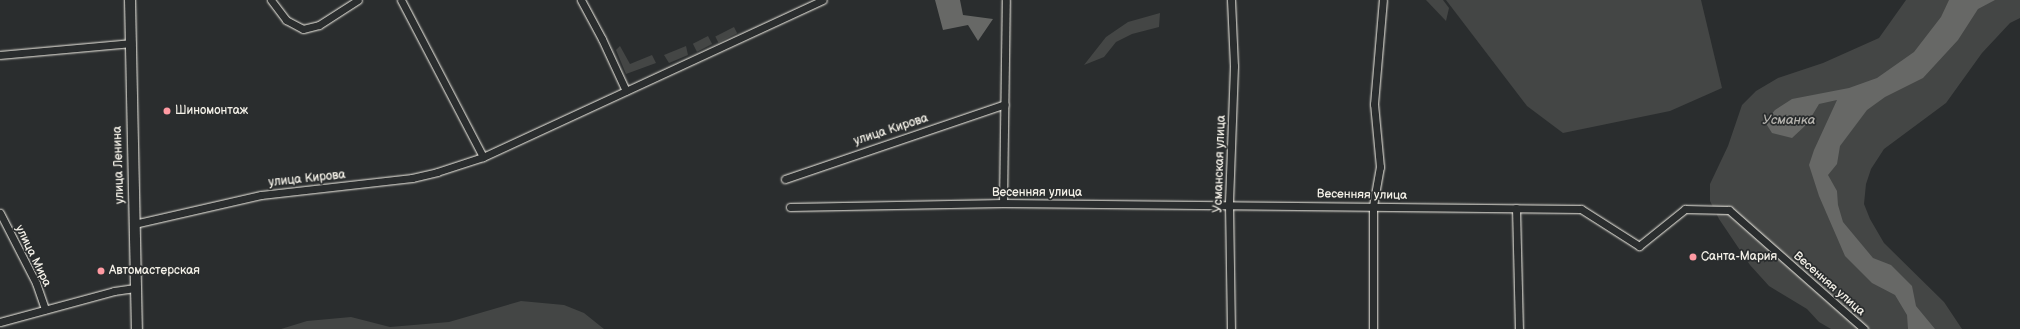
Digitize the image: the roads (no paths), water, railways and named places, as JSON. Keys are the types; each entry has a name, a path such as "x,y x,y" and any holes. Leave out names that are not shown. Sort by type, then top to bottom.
{"main road":[{"name":"улица Ленина","path":"130,0 137,329"}],"street":[{"path":"271,0 273,7 286,20 304,29 319,25 358,0"},
{"path":"401,0 483,157"},
{"path":"580,0 602,39 626,91"},
{"name":"улица Кирова","path":"134,224 261,195 412,178 483,157 823,0"},
{"path":"1003,203 1006,0"},
{"name":"Усманская улица","path":"1231,0 1234,66 1229,204 1231,329"},
{"path":"1373,329 1373,206 1380,166 1374,104 1383,0"},
{"path":"0,55 131,43"},
{"name":"улица Кирова","path":"785,179 1005,104"},
{"name":"Весенняя улица","path":"790,207 1003,203 1229,204 1581,209 1639,246 1685,209 1729,210 1864,329"},
{"path":"1516,208 1519,329"},
{"name":"улица Мира","path":"0,213 36,283 45,309"},
{"path":"0,322 45,309 135,288"}],"water":[{"path":"935,0 960,0 963,15 993,19 978,41 968,25 943,30"},
{"name":"Усманка","path":"1949,0 1995,0 1978,9 1958,40 1923,78 1885,97 1867,110 1840,146 1837,164 1828,175 1837,191 1838,205 1843,222 1873,258 1891,265 1912,286 1916,306 1935,329 1908,329 1907,315 1895,295 1872,283 1845,256 1819,196 1809,165 1814,150 1837,100 1819,104 1807,124 1792,138 1772,133 1765,122 1775,110 1792,99 1849,88 1877,78 1914,52 1941,17"}],"place":[{"name":"Шиномонтаж","path":"167,111"},
{"name":"Санта-Мария","path":"1693,257"},
{"name":"Автомастерская","path":"101,271"}]}
